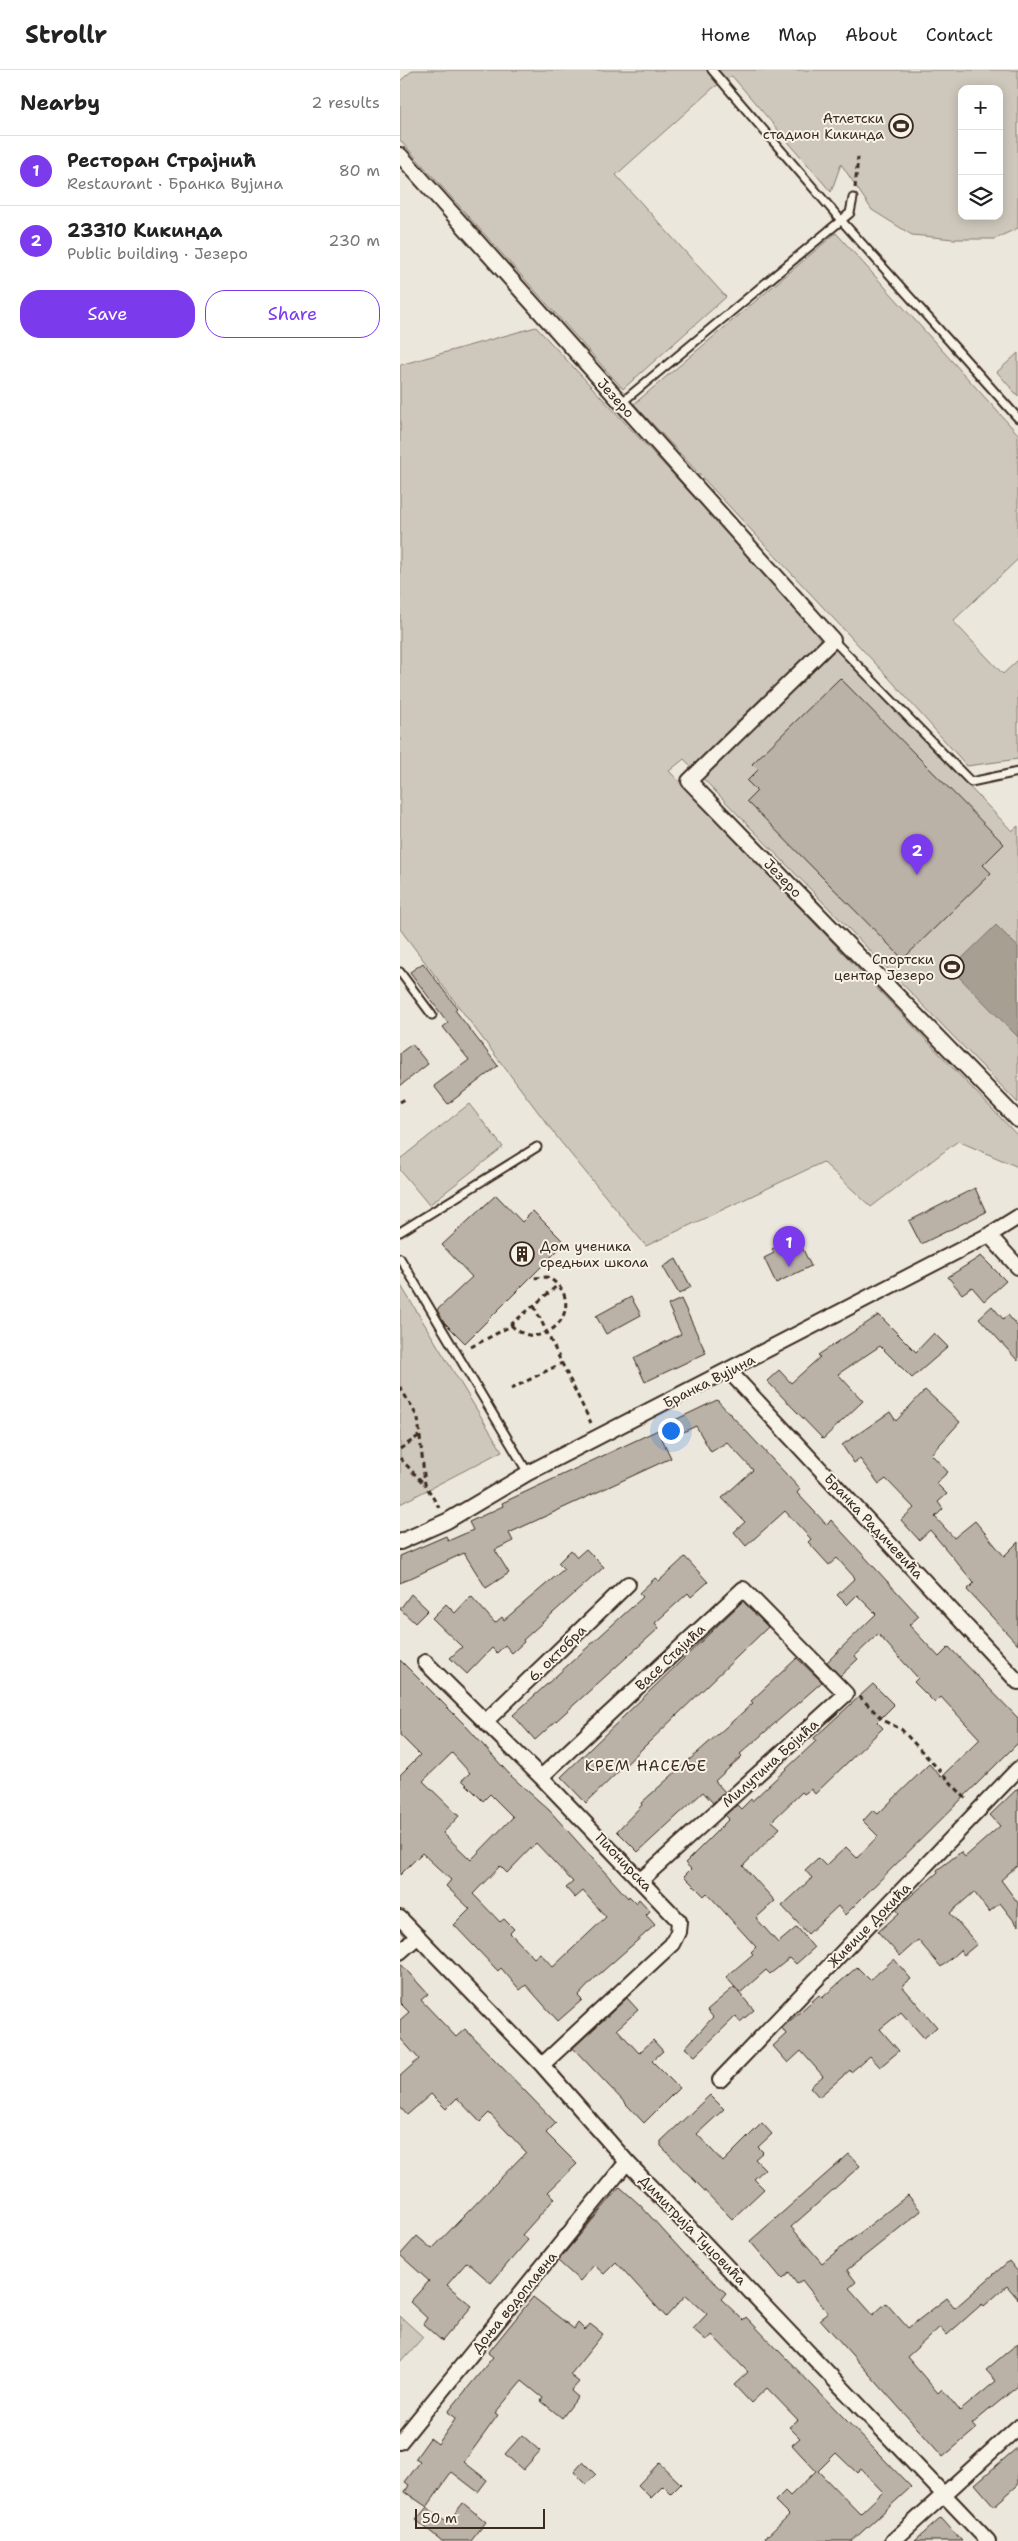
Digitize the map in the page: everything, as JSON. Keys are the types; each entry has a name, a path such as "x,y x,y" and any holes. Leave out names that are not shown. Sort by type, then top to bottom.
{"street":[{"name":"Језеро","path":"400,155 833,640 689,781 1018,1120"},
{"name":"Бранка Вујина","path":"400,1542 447,1521 528,1473 729,1371 989,1235 1018,1217"},
{"path":"989,1235 1018,1267"},
{"name":"Бранка Радичевића","path":"729,1371 1018,1682"},
{"name":"6. октобра","path":"486,1721 628,1584"},
{"name":"Васе Стајића","path":"541,1777 743,1589 798,1642 846,1694"},
{"name":"Пионирска","path":"425,1662 541,1777 678,1921 678,1932 672,1944 542,2065"},
{"name":"Милутина Бојића","path":"641,1880 846,1694"},
{"name":"Живице Докића","path":"720,2080 1018,1769"},
{"name":"Димитрија Туцовића","path":"400,1918 542,2065 628,2162 988,2541"},
{"path":"400,1952 418,1936"},
{"name":"Доња водоплавна","path":"400,2442 628,2162"},
{"path":"893,2541 1018,2427"}],"lane":[{"path":"712,70 840,220 1018,418"},
{"path":"621,403 850,213 853,198"},
{"name":"Језеро","path":"833,640 971,782 1018,772"},
{"path":"400,972 432,1015"},
{"path":"400,1232 537,1147"},
{"path":"400,1258 528,1473"}],"path":[{"path":"853,198 858,157"},
{"path":"400,1102 405,1099"},
{"path":"511,1325 525,1335 547,1333 561,1321 565,1313 565,1298 558,1285 547,1277 533,1278"},
{"path":"471,1347 511,1325 558,1285"},
{"path":"534,1306 598,1437"},
{"path":"511,1389 562,1363"},
{"path":"400,1387 418,1418 424,1484"},
{"path":"400,1449 420,1435"},
{"path":"400,1458 424,1484 447,1521"},
{"path":"846,1694 858,1695 884,1721 902,1730 978,1811"}],"shaded area":[{"path":"413,70 1018,70 1018,228 994,239 954,239 912,235 872,210 841,164 831,192 732,76 713,88 616,175 726,297 623,389 400,140 400,81"},
{"path":"836,233 1018,434 1018,559 953,621 1003,674 1018,660 1018,759 967,766 888,677 634,404"},
{"path":"536,327 815,627 1012,831 1018,826 1018,1103 684,759 669,771 1018,1136 1018,1167 958,1141 871,1207 823,1162 646,1246 560,1141 400,929 400,365"},
{"path":"1018,353 1018,396 997,372"},
{"path":"996,925 1018,947 1018,1037 951,969"},
{"path":"469,1104 503,1147 429,1205 400,1170 400,1159"},
{"path":"400,1284 502,1451 400,1504"},
{"path":"400,2316 423,2337 400,2363"}],"building":[{"name":"Спортски центар Језеро","path":"840,678 1004,844 983,865 991,873 903,959 747,801 757,791 747,781 758,770 752,764"},
{"path":"423,963 457,1008 455,1010 498,1066 448,1104 434,1086 469,1060 443,1027 448,1023 410,972"},
{"path":"412,1044 428,1064 400,1086 400,1053"},
{"path":"975,1188 986,1212 921,1244 909,1221"},
{"path":"496,1195 522,1222 533,1211 565,1243 465,1343 444,1322 437,1310 472,1277 442,1245"},
{"path":"799,1241 811,1266 776,1283 764,1258 774,1253 772,1249 785,1243 787,1247"},
{"path":"981,1256 1006,1281 984,1301 972,1287 962,1294 948,1277"},
{"path":"676,1259 691,1287 679,1294 663,1267"},
{"path":"631,1297 641,1315 606,1334 596,1316"},
{"path":"681,1299 706,1353 645,1382 634,1358 681,1334 668,1305"},
{"path":"992,1306 1003,1319 1008,1315 1018,1327 1018,1361 979,1318"},
{"path":"879,1315 916,1352 934,1333 948,1347 912,1378 880,1346 838,1374 863,1401 823,1439 767,1381 779,1370 791,1383 820,1357 818,1355"},
{"path":"925,1390 960,1422 931,1454 948,1472 936,1483 947,1494 938,1502 943,1509 935,1517 954,1538 975,1521 1004,1556 1018,1542 1018,1645 967,1590 974,1583 930,1530 919,1540 901,1520 914,1508 886,1479 879,1484 860,1459 854,1463 842,1445 890,1412 896,1421"},
{"path":"717,1400 800,1489 797,1493 827,1525 831,1520 919,1616 909,1625 939,1657 949,1647 1018,1718 1018,1743 845,1915 838,1906 808,1934 782,1906 812,1878 805,1870 818,1858 826,1866 846,1847 857,1858 878,1836 863,1821 873,1810 878,1814 929,1764 941,1777 980,1739 941,1697 935,1703 914,1682 918,1678 878,1634 855,1656 858,1659 840,1676 827,1662 876,1614 857,1595 847,1605 837,1595 855,1578 837,1558 829,1565 808,1542 811,1539 785,1511 746,1546 734,1532 745,1522 722,1498 753,1470 727,1442 711,1452 696,1426 677,1435 671,1422"},
{"path":"658,1430 671,1458 509,1533 513,1541 495,1550 509,1573 486,1588 464,1553 400,1583 400,1556 446,1536 448,1541 473,1530 469,1522 503,1506 502,1503"},
{"path":"586,1549 604,1567 523,1640 524,1642 512,1653 505,1645 497,1653 492,1648 467,1674 450,1658 462,1647 432,1618 446,1604 455,1613 471,1596 495,1623 502,1617 504,1620 564,1569 558,1563 571,1550 577,1557"},
{"path":"685,1557 708,1582 691,1597 688,1593 655,1623 659,1628 535,1740 513,1715 643,1597 639,1593 655,1578 659,1581"},
{"path":"411,1594 428,1610 415,1623 400,1609"},
{"path":"743,1601 768,1627 586,1803 561,1777"},
{"path":"797,1658 822,1682 740,1754 742,1756 715,1781 725,1792 713,1803 703,1792 638,1852 617,1831 642,1805 641,1803 753,1703 751,1701"},
{"path":"400,1660 466,1726 511,1776 549,1810 628,1898 629,1896 636,1903 639,1899 650,1911 646,1915 655,1925 595,1978 578,1996 582,2000 558,2021 526,1985 520,1990 501,1968 498,1971 454,1925 470,1909 446,1886 451,1880 422,1853 400,1875 400,1775 420,1755 400,1735","holes":["452,1753 470,1773 462,1780 483,1801 490,1794 513,1817 471,1860 443,1833 459,1816 423,1781","536,1843 573,1882 566,1888 575,1898 583,1891 606,1917 553,1967 540,1953 534,1958 510,1933 514,1929 504,1919 500,1922 473,1894 500,1866 507,1873"]},
{"path":"873,1684 894,1705 877,1722 883,1728 815,1794 811,1789 804,1794 802,1792 772,1821 780,1828 743,1866 775,1901 756,1918 778,1943 797,1927 814,1948 796,1964 790,1958 770,1974 766,1970 740,1993 726,1977 753,1954 751,1952 756,1947 707,1893 704,1896 684,1876 691,1869 685,1863 729,1819 725,1815 737,1805 741,1809 751,1799 752,1801 816,1741 814,1738"},
{"path":"1018,1788 1018,1865 1001,1880 1018,1903 1018,1926 1000,1903 989,1912 974,1892 950,1913 977,1944 964,1955 960,1950 941,1967 918,1940 900,1956 878,1932 899,1913 896,1909 938,1872 937,1870 961,1852 965,1857 1000,1826 990,1815"},
{"path":"894,1959 911,1979 902,1986 937,2027 924,2038 901,2012 880,2029 899,2051 880,2067 870,2056 851,2072 850,2070 819,2097 810,2087 823,2076 801,2051 788,2063 773,2046 786,2034 782,2028 819,1995 822,1998 857,1967 870,1980"},
{"path":"400,1963 428,1994 421,2000 456,2037 465,2029 556,2123 546,2133 577,2164 548,2192 555,2198 522,2235 528,2240 491,2283 467,2262 447,2285 472,2306 442,2341 423,2324 427,2318 410,2302 429,2281 400,2255 417,2236 432,2249 526,2152 489,2113 480,2122 457,2098 446,2109 431,2094 407,2115 400,2107 400,2076 419,2059 400,2038 400,2020 409,2012 400,2003"},
{"path":"734,1987 754,2010 740,2022 736,2016 695,2056 685,2048 713,2017 707,2010"},
{"path":"627,1998 638,2010 617,2029 639,2053 653,2040 663,2051 652,2061 679,2088 644,2123 573,2048"},
{"path":"710,2095 724,2109 697,2134 723,2162 762,2123 772,2134 758,2147 763,2152 755,2159 765,2169 754,2179 764,2189 732,2219 661,2146 661,2141"},
{"path":"849,2154 860,2166 791,2227 822,2263 908,2195 921,2211 847,2270 856,2282 849,2288 873,2315 886,2303 908,2328 947,2298 955,2308 1009,2261 1018,2272 1018,2299 1007,2286 984,2306 982,2304 947,2335 940,2327 907,2357 938,2393 942,2389 960,2411 996,2381 986,2370 1018,2343 1018,2386 972,2424 976,2429 943,2457 820,2319 828,2313 802,2280 797,2284 789,2273 782,2279 750,2241"},
{"path":"620,2187 640,2205 692,2262 726,2293 721,2299 743,2320 746,2317 911,2487 852,2541 762,2541 789,2515 775,2501 785,2491 790,2496 816,2471 792,2445 800,2438 789,2427 798,2420 767,2388 751,2403 734,2385 748,2372 712,2335 707,2341 693,2329 707,2314 686,2295 666,2317 616,2262 604,2274 594,2265 580,2281 558,2261","holes":["836,2453 857,2473 861,2469 883,2492 860,2514 818,2471"]},
{"path":"533,2297 574,2329 578,2323 585,2330 590,2324 603,2334 570,2375 579,2382 571,2391 578,2397 562,2418 541,2401 543,2398 522,2381 495,2413 498,2415 464,2462 487,2480 478,2492 452,2472 427,2507 405,2492 409,2485 405,2482 420,2462 415,2459 430,2438 438,2444 456,2418 448,2412 493,2357 488,2353"},
{"path":"522,2435 540,2451 523,2470 505,2454"},
{"path":"1018,2447 1018,2485 994,2506 975,2484"},
{"path":"583,2462 596,2475 586,2484 574,2472"},
{"path":"659,2463 681,2484 671,2494 663,2486 651,2498 638,2485"},
{"path":"463,2503 486,2522 471,2541 442,2541 416,2520 427,2507 447,2523"},
{"path":"941,2518 962,2541 915,2541"}],"place":[{"name":"Атлетски стадион Кикинда","path":"901,126"},
{"name":"23310 Кикинда","path":"917,875"},
{"name":"Спортски центар Језеро","path":"952,967"},
{"name":"Дом ученика средњих школа","path":"522,1254"},
{"name":"Ресторан Страјнић","path":"789,1267"}],"district":[{"name":"КРЕМ НАСЕЉЕ","path":"646,1766"}]}
